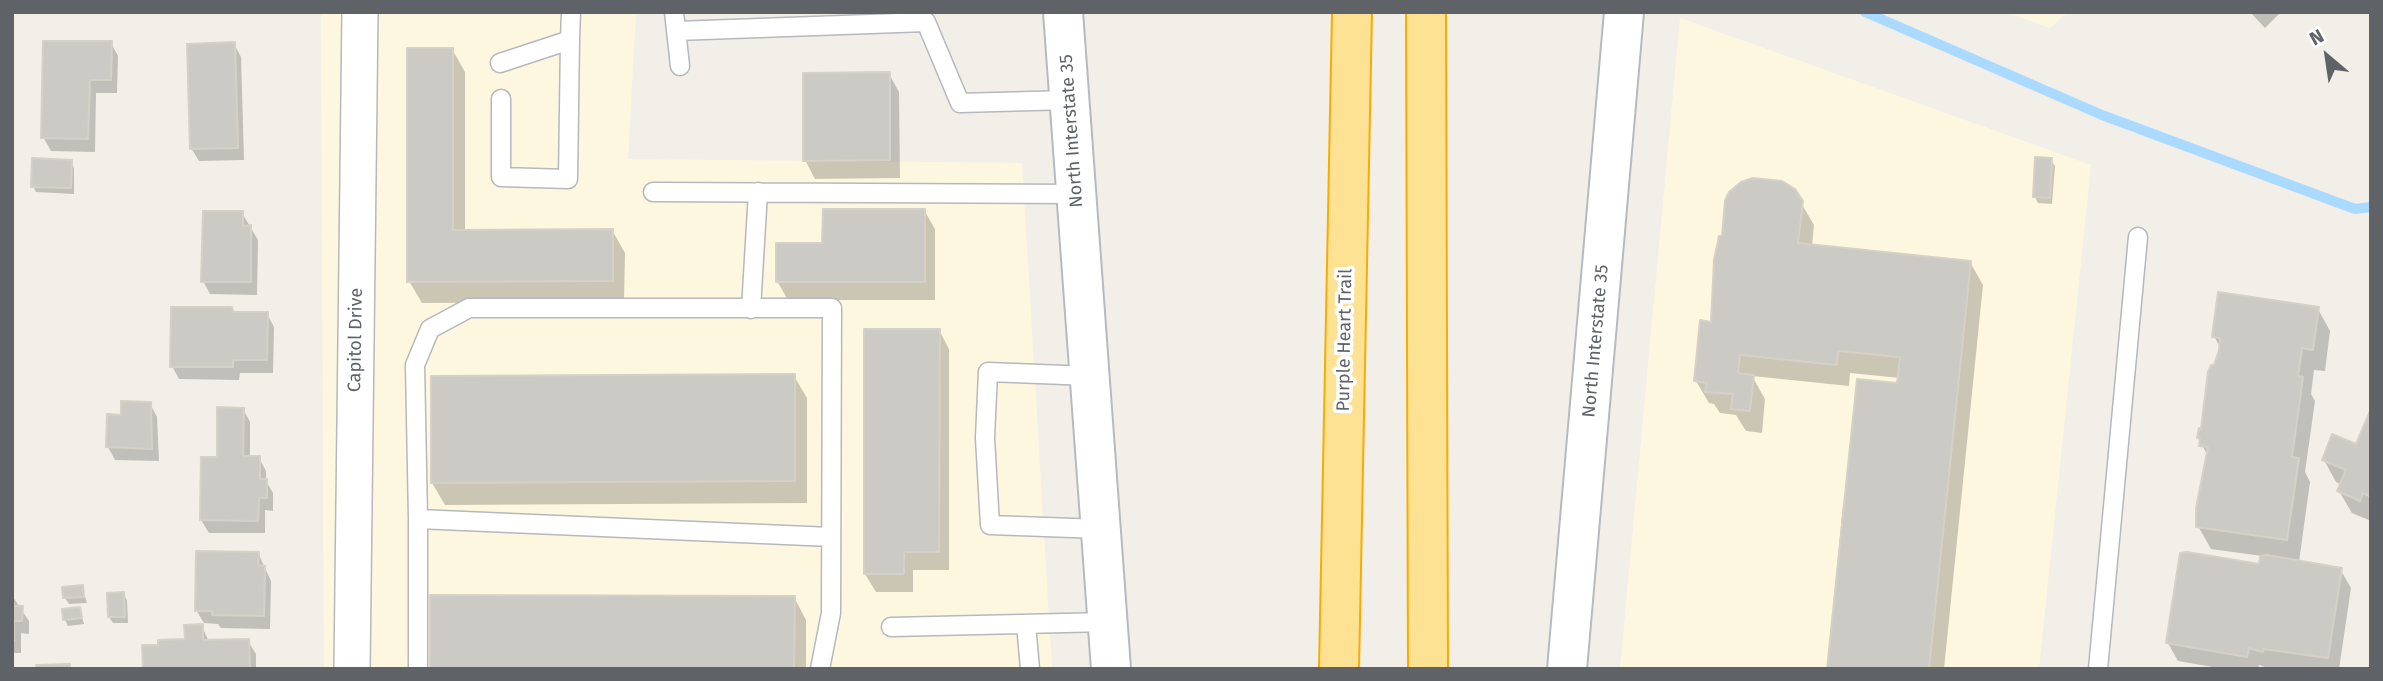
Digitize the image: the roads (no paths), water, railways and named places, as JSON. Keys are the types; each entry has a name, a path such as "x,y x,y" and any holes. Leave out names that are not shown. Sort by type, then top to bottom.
{"highway":[{"name":"Purple Heart Trail","path":"1339,669 1352,12"},
{"path":"1426,12 1428,669"}],"main road":[{"name":"North Interstate 35","path":"1063,12 1111,669"},
{"name":"North Interstate 35","path":"1567,669 1624,12"}],"street":[{"name":"Capitol Drive","path":"352,669 360,12"}],"lane":[{"path":"500,99 501,177 568,179 571,12"},
{"path":"674,12 680,66"},
{"path":"676,31 926,22 960,103 1069,100"},
{"path":"500,63 570,40"},
{"path":"653,192 1077,194"},
{"path":"751,309 758,192"},
{"path":"2098,669 2138,237"},
{"path":"418,669 415,365 430,329 468,308 832,308 831,613 820,669"},
{"path":"1090,376 988,372 985,438 990,525 1101,529"},
{"path":"418,519 831,537"},
{"path":"891,627 1108,622"},
{"path":"1026,624 1030,669"}],"waterway":[{"path":"1865,12 2102,115 2355,209 2371,207"}]}
